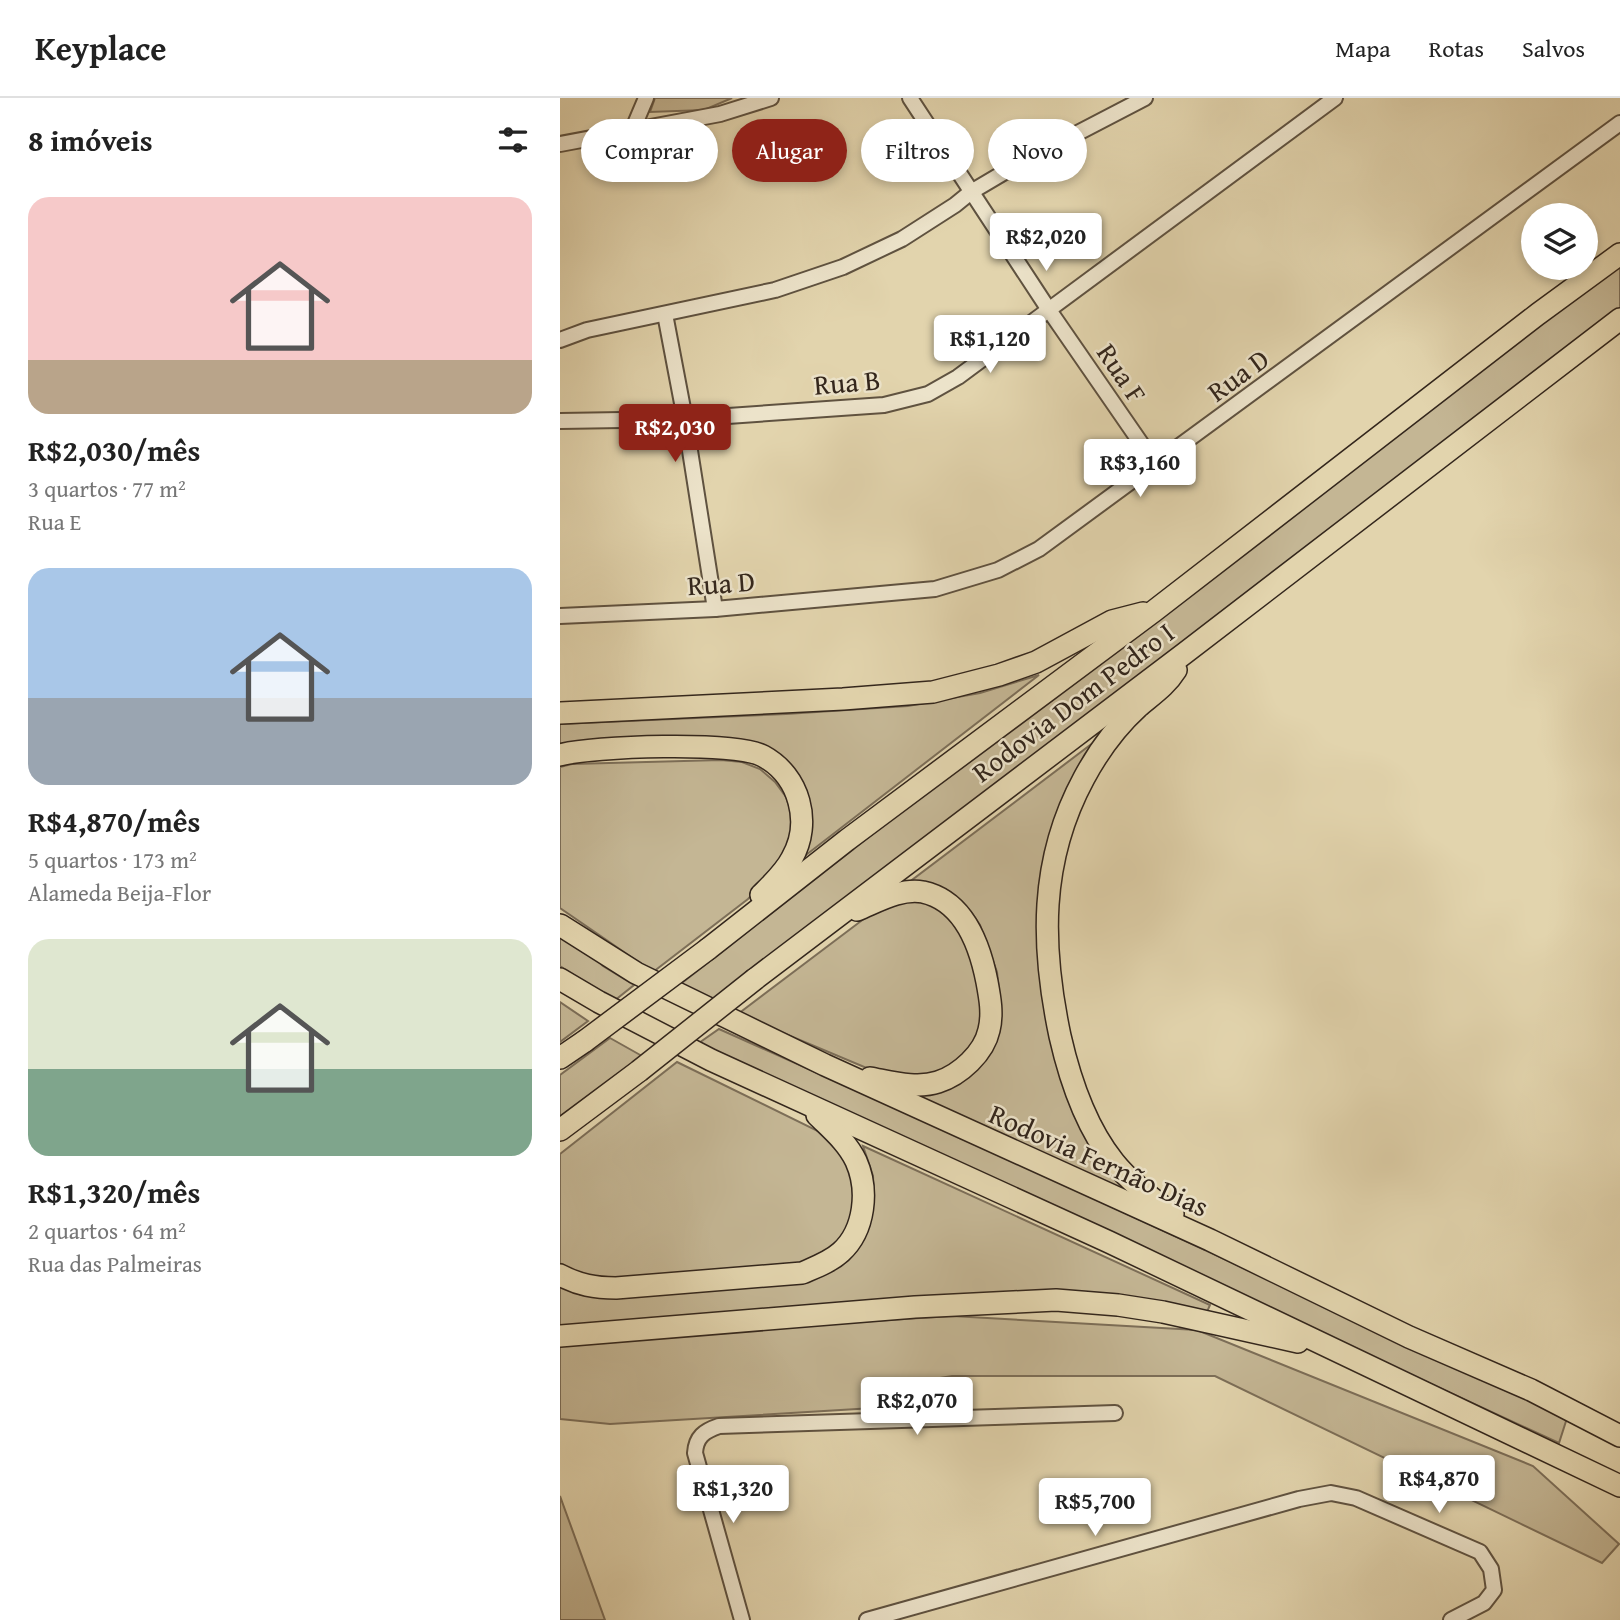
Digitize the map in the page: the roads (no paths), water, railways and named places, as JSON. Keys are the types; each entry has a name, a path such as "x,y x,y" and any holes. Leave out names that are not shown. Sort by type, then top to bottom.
{"highway":[{"name":"Rodovia Dom Pedro I","path":"560,1058 1154,611 1538,314 1620,254"},
{"name":"Rodovia Dom Pedro I","path":"560,1130 1620,318"},
{"path":"560,713 933,692 999,675 1036,662 1112,621 1154,611"},
{"path":"1185,653 1174,674 1158,692 1122,723 1101,749 1083,779 1057,843 1046,913 1046,951 1064,1051 1074,1085 1096,1133 1113,1161 1132,1182 1210,1240"},
{"path":"560,755 605,750 724,747 764,756 781,769 793,786 800,803 803,822 800,841 791,860 714,944"},
{"path":"825,1065 870,1078 916,1086 939,1082 961,1069 979,1052 989,1030 991,1004 983,958 976,941 966,922 953,907 937,897 921,892 901,893 829,922"},
{"name":"Rodovia Fernão Dias","path":"563,926 636,973 825,1065 1210,1240 1409,1338 1531,1390 1620,1436"},
{"path":"560,979 598,1002 710,1060 992,1187 1620,1486"},
{"path":"560,1145 620,1085"},
{"path":"560,1275 576,1283 616,1288 802,1273 826,1263 850,1242 863,1207 864,1192 856,1160 847,1146 805,1104"},
{"path":"560,1336 915,1307 1056,1300 1163,1312 1338,1352"}],"street":[{"path":"637,119 646,98"},
{"path":"694,119 771,98"},
{"name":"Rua F","path":"910,98 1049,310 1156,465"},
{"path":"560,340 587,330 775,290 843,267 902,239 971,192 1020,163 1145,98"},
{"name":"Rua B","path":"560,421 685,419 884,405 929,394 958,377 1335,98"},
{"name":"Rua D","path":"560,616 715,609 935,589 998,570 1039,549 1620,124"},
{"path":"560,144 581,140"},
{"path":"665,314 685,419 715,609"},
{"path":"742,1620 695,1453 700,1435 719,1426 1115,1413"},
{"path":"867,1620 1299,1499 1331,1493 1356,1498 1480,1552 1491,1569 1494,1590 1484,1603 1451,1620"}]}
